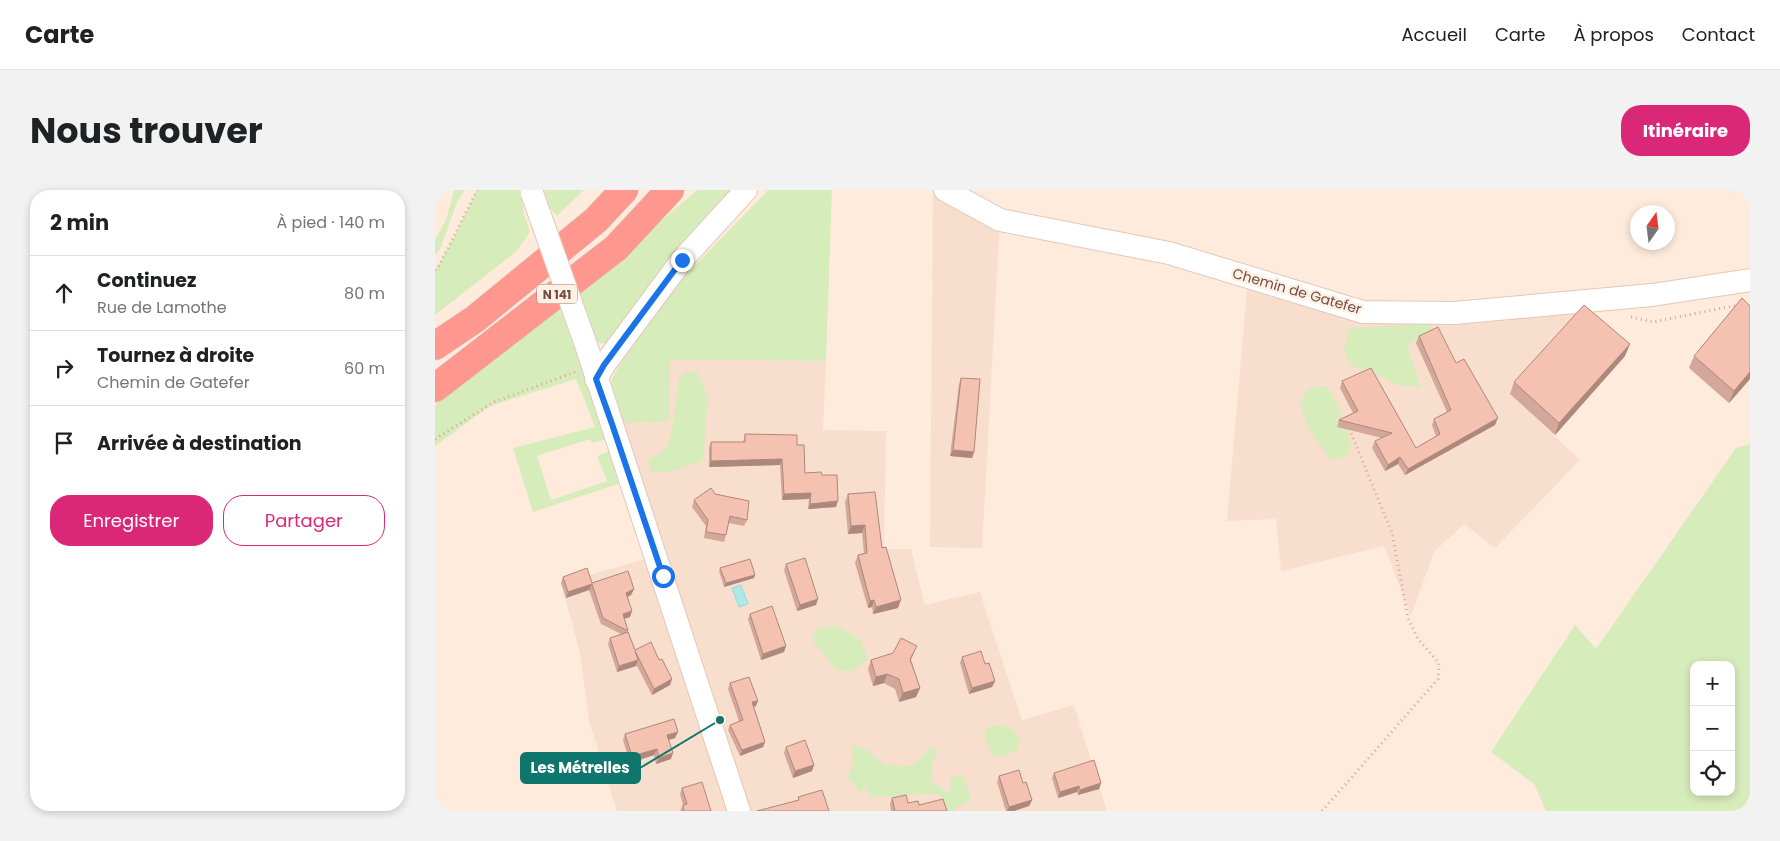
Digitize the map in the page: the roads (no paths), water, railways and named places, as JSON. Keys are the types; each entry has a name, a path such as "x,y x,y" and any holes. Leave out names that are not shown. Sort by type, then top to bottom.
{"highway":[{"name":"N 141","path":"435,346 475,319 588,226 624,190"},
{"name":"N 141","path":"435,388 616,248 670,190"}],"street":[{"path":"591,363 604,365 682,260 746,190"},
{"name":"Chemin de Gatefer","path":"945,190 1000,220 1169,253 1363,312 1454,313 1652,295 1750,280"},
{"path":"532,191 615,433 739,811"}],"water":[{"path":"741,585 748,604 739,607 732,588"}],"place":[{"name":"Les Métrelles","path":"720,720"}]}
